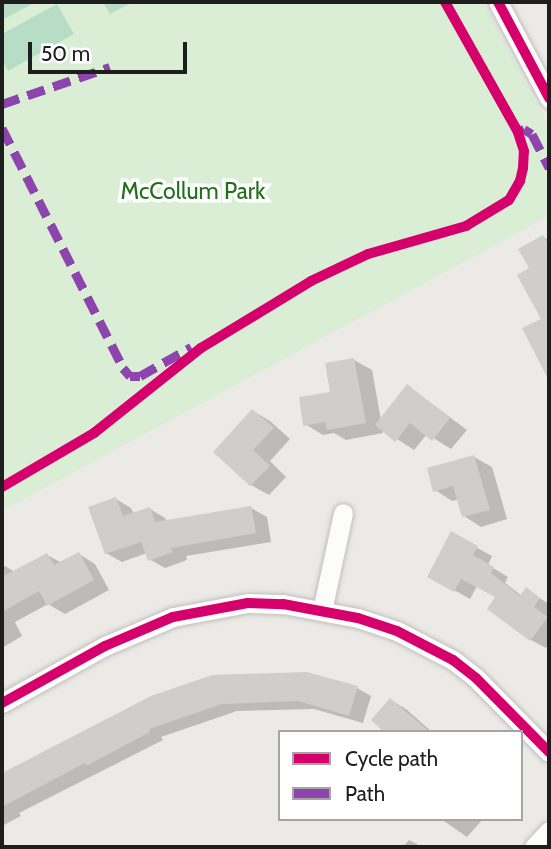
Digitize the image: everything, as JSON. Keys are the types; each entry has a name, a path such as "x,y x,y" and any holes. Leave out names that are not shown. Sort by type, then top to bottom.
{"street":[{"path":"498,2 549,98"},
{"path":"322,611 343,513"},
{"path":"2,703 106,646 173,617 248,603 282,604 322,611 397,631 453,660 476,678 549,752"},
{"path":"534,847 549,831"}],"green space":[{"name":"McCollum Park","path":"2,2 483,2 549,127 549,216 2,511"},
{"path":"2,2 36,2 2,20"},
{"path":"103,2 133,2 110,14"},
{"path":"57,4 74,34 8,71 2,60 2,34"}],"building":[{"path":"543,235 549,246 549,381 522,328 541,319 517,275 529,268 518,249"},
{"path":"354,358 366,423 327,430 325,422 303,426 299,397 330,392 325,363"},
{"path":"407,384 450,418 432,441 410,423 395,442 375,425"},
{"path":"252,409 274,428 253,450 270,466 250,486 213,452"},
{"path":"474,455 490,510 462,517 453,486 433,492 427,468"},
{"path":"116,497 123,516 150,507 155,522 251,506 256,533 171,548 173,552 148,561 141,542 105,554 88,507"},
{"path":"451,531 478,546 473,555 494,567 491,573 520,596 526,587 540,598 534,607 548,617 530,641 487,609 495,597 461,579 454,592 427,577"},
{"path":"79,552 94,580 47,606 39,591 2,612 2,577 47,553 54,565"},
{"path":"307,672 358,686 349,716 298,701 222,704 149,729 150,732 86,766 85,763 2,807 2,773 151,696 212,675"},
{"path":"390,698 428,730 382,730 371,720"}],"marked path":[{"path":"2,104 110,67"},
{"path":"2,128 123,368 130,376 140,376 191,347"},
{"path":"518,132 524,129 532,134 549,168"}],"cycle path":[{"path":"2,487 94,433 201,348 311,281 368,254 466,226 509,200 520,181 523,168 524,151 518,132 445,2"},
{"path":"498,2 549,98"},
{"path":"2,703 105,646 173,617 248,603 283,604 358,618 397,631 453,660 476,678 549,752"}]}
